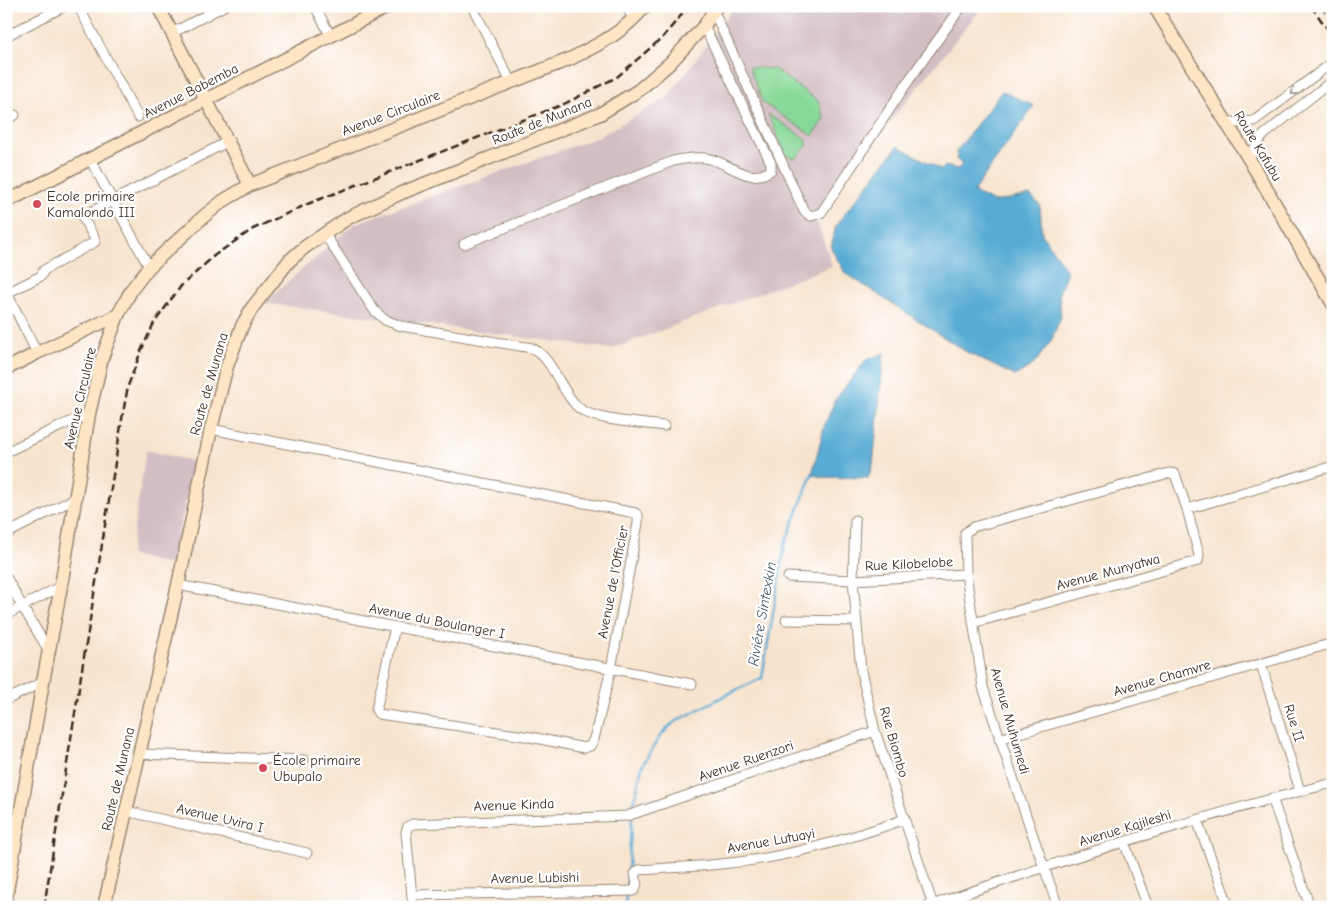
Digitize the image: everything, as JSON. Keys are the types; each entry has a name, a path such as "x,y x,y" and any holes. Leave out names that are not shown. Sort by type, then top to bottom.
{"street":[{"path":"6,36 65,6"},
{"path":"78,6 138,117"},
{"path":"158,6 250,185"},
{"path":"172,33 224,6"},
{"path":"314,6 331,37"},
{"name":"Avenue Babemba","path":"6,202 389,6"},
{"path":"472,6 511,82"},
{"path":"626,6 634,20"},
{"name":"Avenue Circulaire","path":"6,897 9,866 61,586 89,414 102,358 118,315 132,289 149,267 203,217 223,201 250,185 570,59 610,39 634,20 645,6"},
{"path":"715,9 804,211 810,216 821,213 909,80 962,6"},
{"name":"Route Kafubu","path":"1154,6 1250,159 1333,304"},
{"name":"Route de Munana","path":"104,907 178,585 210,429 227,366 242,326 252,308 289,261 324,233 348,218 399,194 600,114 639,90 670,63 704,26 715,9"},
{"path":"464,244 673,161 706,158 746,175 764,175 771,170 771,163 704,26"},
{"path":"1225,121 1240,123 1254,121 1333,62"},
{"path":"1250,159 1258,141 1265,134 1333,80"},
{"path":"6,120 16,115"},
{"path":"36,353 7,292 41,276 44,270 95,242 83,218 84,216 229,141"},
{"path":"90,159 149,267"},
{"path":"324,233 374,310 385,320 401,326 532,348 540,353 571,400 584,411 599,417 664,426"},
{"path":"6,369 118,315"},
{"path":"6,452 89,414"},
{"name":"Avenue de l'Officier","path":"210,429 635,513 638,518 611,668 593,744 584,748 508,733 379,714 376,710 395,627"},
{"path":"1187,509 1333,466"},
{"name":"Avenue Muhumedi","path":"1058,907 983,688 972,623 964,536 966,530 972,527 1172,472 1176,476 1187,509"},
{"path":"6,534 74,499"},
{"name":"Avenue Munyatwa","path":"972,623 1198,561 1199,555 1187,509"},
{"name":"Rue Biombo","path":"855,520 853,580 861,671 874,731 931,906"},
{"name":"Rue Kilobelobe","path":"788,577 853,580 966,574"},
{"path":"6,577 49,651"},
{"name":"Avenue du Boulanger I","path":"178,585 692,684"},
{"path":"6,615 61,586"},
{"path":"786,620 857,621"},
{"name":"Avenue Chamvre","path":"999,739 1333,643"},
{"name":"Rue II","path":"1260,664 1300,791"},
{"path":"6,700 43,682"},
{"name":"Avenue Ruenzori","path":"627,816 874,731"},
{"path":"139,754 304,760"},
{"name":"Avenue Kajileshi","path":"931,906 1124,842 1272,798 1333,783"},
{"path":"1272,798 1310,907"},
{"name":"Avenue Uvira I","path":"126,811 307,853"},
{"name":"Avenue Kinda","path":"412,894 406,832 410,824 627,816"},
{"name":"Avenue Lutuayi","path":"639,870 718,864 771,857 865,834 904,819"},
{"path":"1197,820 1229,907"},
{"path":"1124,842 1148,907"},
{"name":"Avenue Lubishi","path":"412,894 633,891 637,885 635,874 639,870"},
{"path":"412,894 413,907"}],"shaded area":[{"path":"735,6 983,6 815,216 832,266 612,349 264,303 354,224 596,138 667,98"},
{"path":"146,450 195,462 171,565 130,555"}],"green space":[{"path":"749,67 774,69 818,101 824,118 813,136 763,103"},
{"path":"768,114 807,140 807,146 795,158 786,155"}],"water":[{"path":"1002,91 1034,106 973,192 994,202 1030,195 1040,205 1042,234 1067,271 1059,293 1061,317 1051,341 1034,364 1015,376 968,353 845,273 831,248 836,225 898,146 942,170 945,166 958,169 962,164 956,159 956,152"},
{"path":"884,353 873,465 868,478 821,477 812,474 824,427 835,400 866,360"}],"waterway":[{"name":"Riviére Sintexkin","path":"632,812 642,766 660,736 673,723 762,678 785,544 812,474"},
{"name":"Riviére Sintexkin","path":"625,907 632,817"}],"railway":[{"path":"44,907 128,386 154,323 181,286 215,255 253,229 310,203 564,104 617,77 662,38 689,6"},
{"path":"1311,6 1333,37"},
{"path":"1320,6 1333,20"}],"place":[{"name":"Ecole primaire Kamalondo III","path":"37,204"},
{"name":"École primaire Ubupalo","path":"263,768"}]}
